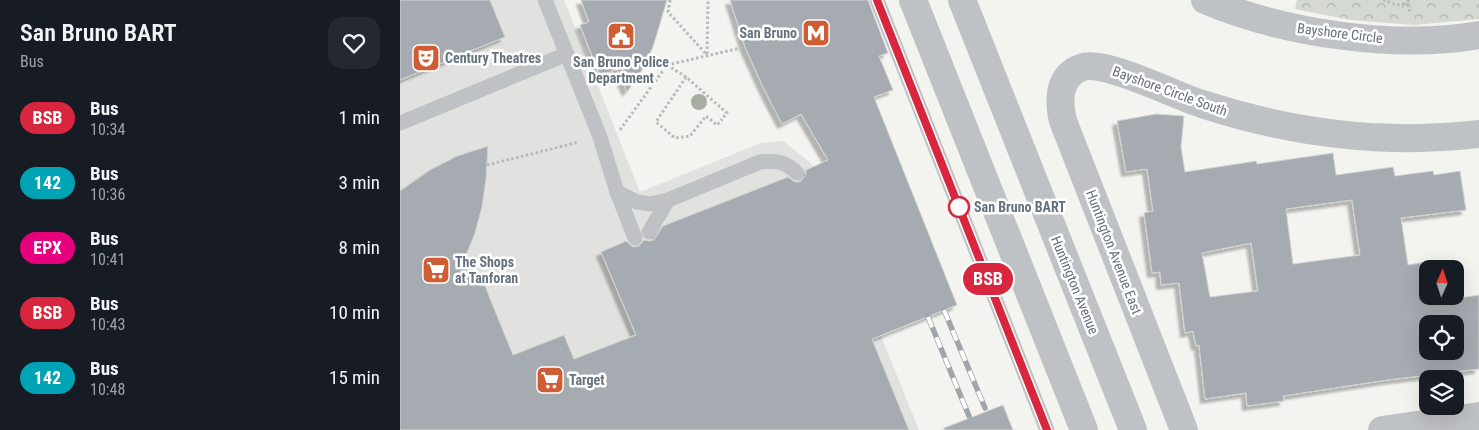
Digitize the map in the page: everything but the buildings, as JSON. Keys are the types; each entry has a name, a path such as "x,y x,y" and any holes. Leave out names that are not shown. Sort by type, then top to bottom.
{"street":[{"path":"913,0 1084,430"},
{"name":"Huntington Avenue","path":"962,0 1134,430"},
{"name":"Bayshore Circle","path":"1205,0 1223,8 1286,26 1352,36 1413,40 1479,35"},
{"name":"Bayshore Circle South","path":"1071,74 1084,67 1103,67 1200,104 1259,120 1317,132 1405,137 1479,134"},
{"name":"Huntington Avenue East","path":"1071,74 1063,86 1060,99 1063,121 1184,430"},
{"path":"1382,430 1479,416"}],"lane":[{"path":"545,0 600,137 617,192 642,235 668,200"},
{"path":"877,0 1047,430"},
{"path":"400,123 567,54"},
{"path":"617,192 637,202 650,204 668,200 760,162 782,162 790,166 797,173"}],"path":[{"path":"670,0 668,12 707,55"},
{"path":"707,55 708,0"},
{"path":"1383,0 1397,5 1407,3 1409,0"},
{"path":"487,165 617,134 667,65 745,46"},
{"path":"667,65 686,77 727,113 717,125 706,116 690,136 675,138 656,122 686,77"}],"shaded area":[{"path":"400,0 564,0 640,192 761,143 783,141 812,164 919,430 400,430"}],"green space":[{"path":"1297,0 1479,0 1479,19 1414,25 1351,20 1295,9"}],"railway":[{"path":"944,310 985,408"},
{"path":"928,317 969,416"}],"bus line":[{"name":"BSB","path":"877,0 1047,430"}],"place":[{"name":"San Bruno","path":"816,33"},
{"name":"San Bruno Police Department","path":"621,36"},
{"name":"Century Theatres","path":"426,58"},
{"name":"San Bruno BART","path":"959,207"},
{"name":"The Shops at Tanforan","path":"436,270"},
{"name":"Target","path":"550,380"}]}
